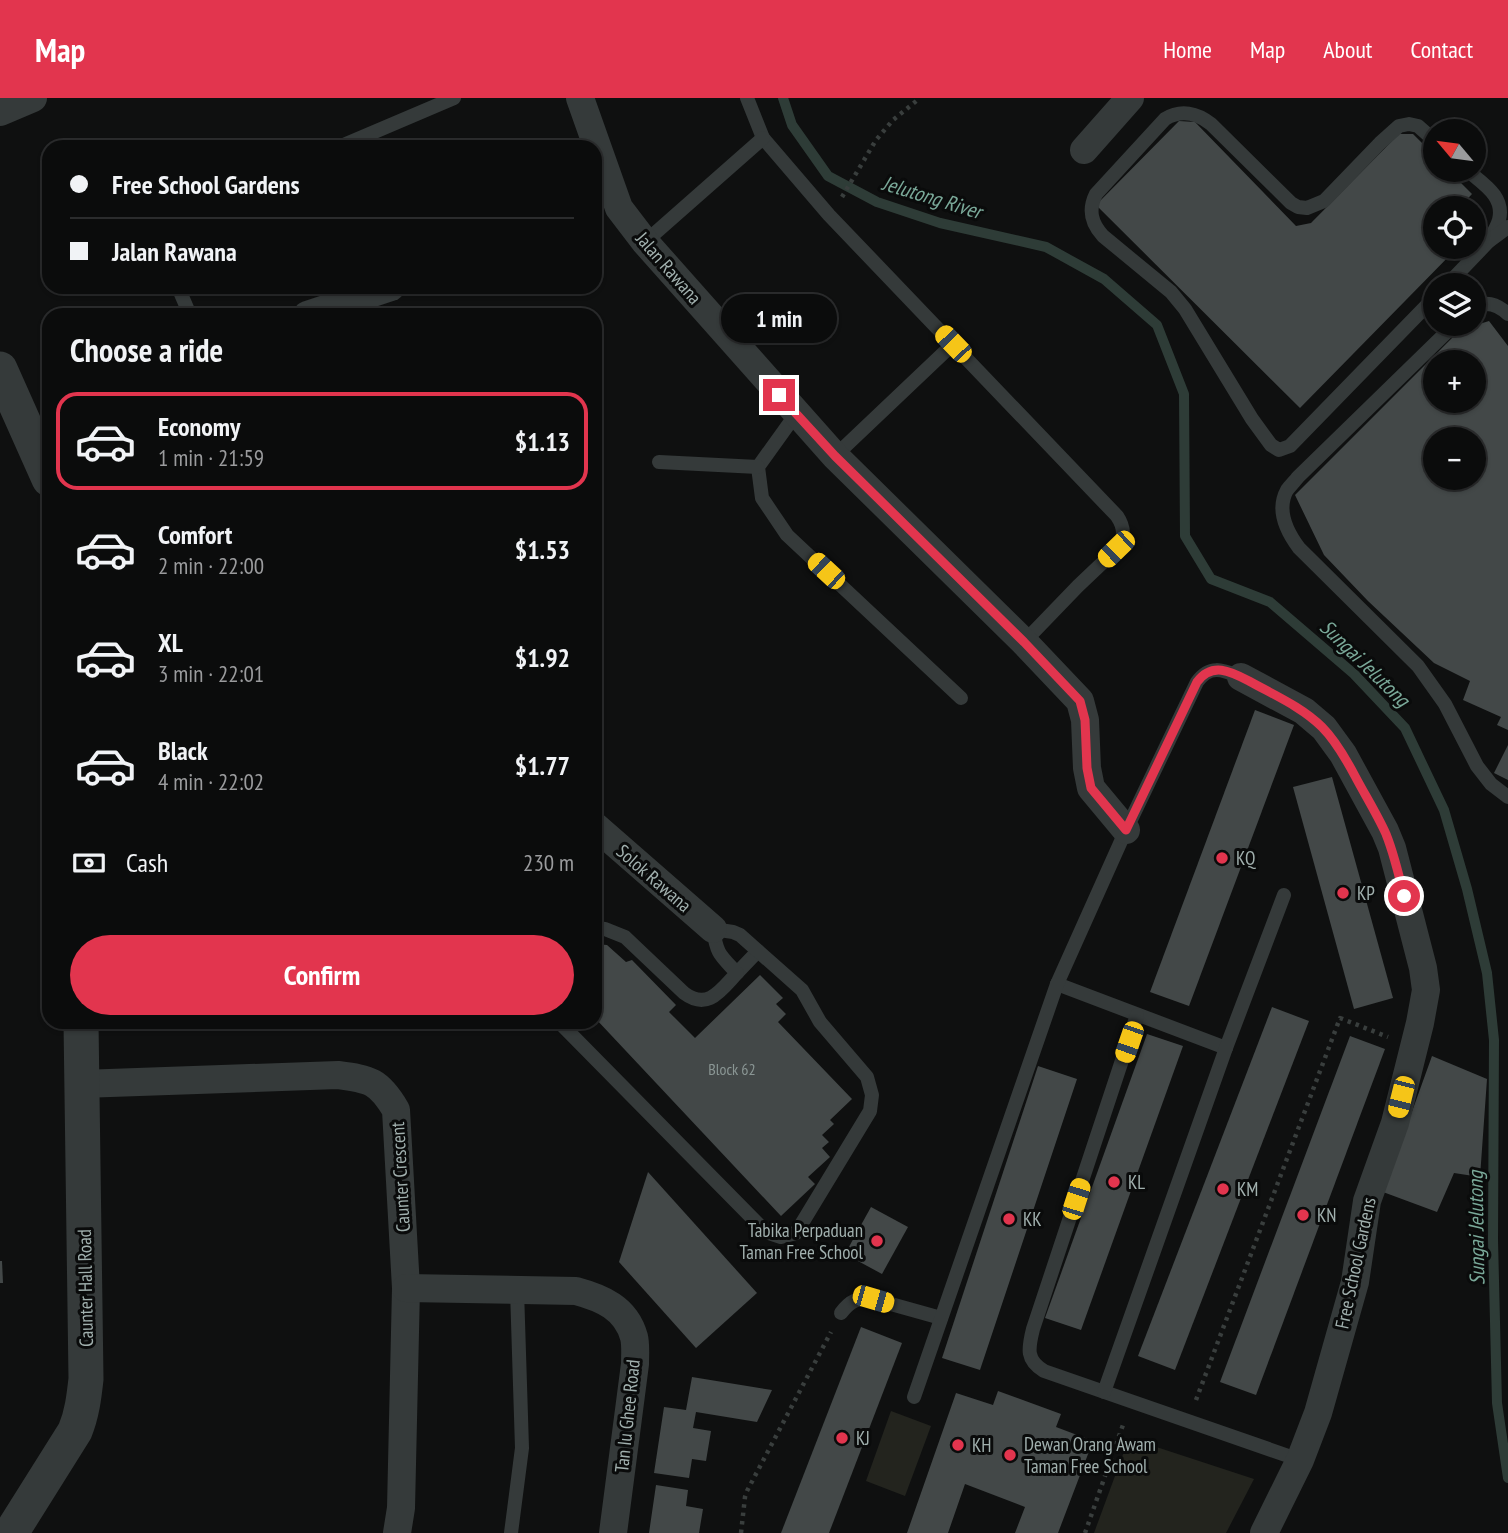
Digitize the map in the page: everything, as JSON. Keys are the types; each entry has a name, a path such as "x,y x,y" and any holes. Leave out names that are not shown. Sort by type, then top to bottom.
{"street":[{"path":"0,112 33,98"},
{"name":"Jalan Rawana","path":"580,98 590,140"},
{"path":"1084,150 1130,98"},
{"name":"Jalan Rawana","path":"602,191 607,212 645,242 835,456 1024,642 1080,701 1085,720 1087,768 1091,788 1126,830"},
{"path":"355,308 379,294"},
{"path":"0,369 42,463"},
{"name":"Free School Gardens","path":"1241,677 1304,711 1324,729 1343,754 1392,848 1423,968 1426,990 1395,1123 1367,1201 1355,1282 1318,1413 1300,1460 1264,1533"},
{"name":"Solok Rawana","path":"602,832 713,929"},
{"name":"Caunter Hall Road","path":"10,1533 75,1430 84,1400 86,1379 81,1029"},
{"name":"Caunter Crescent","path":"81,1084 338,1075 367,1079 386,1092 396,1110 406,1288 401,1508 397,1533"},
{"name":"Tan Iu Ghee Road","path":"406,1288 576,1291 596,1296 613,1306 628,1320 635,1339 635,1364 613,1533"}],"lane":[{"path":"355,140 454,98"},
{"path":"747,98 763,138 829,215 1122,524 1122,542 1024,642"},
{"path":"1423,130 1409,124 1399,126 1324,201 1307,208 1298,208 1203,117 1173,114 1165,119 1096,194 1091,204 1095,228 1171,292 1185,309 1252,419 1271,445 1279,450 1290,446 1423,309"},
{"path":"645,242 763,138"},
{"path":"1482,182 1502,198 1499,219 1489,241"},
{"path":"1458,273 1489,241 1508,228"},
{"path":"1486,304 1500,307 1508,314"},
{"path":"1443,336 1298,477 1286,491 1283,511 1287,531 1299,548 1418,666 1445,704 1477,766 1491,784 1508,797"},
{"path":"835,456 953,344"},
{"path":"796,414 758,467 762,498 787,535 961,698"},
{"path":"659,462 758,467"},
{"path":"915,1397 1057,984 1126,830 1202,675 1219,669 1241,677"},
{"path":"1104,1392 1226,1048 1284,895"},
{"path":"602,929 625,937 691,998 701,1000 712,998 758,951"},
{"path":"566,1029 766,1232 781,1237 796,1233 870,1111 872,1095 867,1077 820,1023 802,990 740,935 713,929 716,949 737,973"},
{"path":"1057,984 1226,1048"},
{"path":"1137,1015 1033,1329 1029,1351 1031,1359 1044,1371 1300,1460"},
{"path":"511,1533 522,1448 517,1290"},
{"path":"841,1313 855,1300 864,1298 941,1318"}],"path":[{"path":"840,200 876,139 893,120 920,98"},
{"path":"1188,1421 1340,1018 1414,1047"},
{"path":"741,1533 747,1491 841,1313"},
{"path":"1084,1533 1132,1401"}],"shaded area":[{"path":"891,1411 931,1426 905,1496 866,1481"},
{"path":"1129,1438 1254,1479 1226,1533 1094,1533"}],"building":[{"path":"1179,121 1195,122 1296,226 1311,223 1399,134 1413,134 1423,144 1423,182 1460,182 1472,194 1423,196 1423,259 1446,259 1432,273 1423,273 1423,283 1300,408 1096,205"},
{"path":"1489,321 1508,346 1508,730 1497,725 1501,717 1463,700 1470,681 1434,663 1324,555 1295,495 1423,367 1423,413 1486,413 1486,350 1440,350 1454,336 1486,336 1486,322"},
{"name":"KQ","path":"1255,710 1294,725 1189,1006 1150,992"},
{"path":"1508,745 1508,780 1494,773"},
{"name":"KP","path":"1332,777 1393,998 1354,1009 1293,787"},
{"path":"602,945 607,945 626,962 632,960 676,1005 669,1012 695,1038 760,975 783,998 776,1004 786,1014 778,1022 852,1099 830,1120 834,1124 822,1135 829,1142 822,1148 830,1157 808,1177 815,1184 781,1216 602,1025"},
{"name":"KM","path":"1272,1007 1309,1021 1175,1370 1138,1356"},
{"name":"KL","path":"1147,1034 1183,1046 1081,1330 1045,1318"},
{"name":"KN","path":"1350,1036 1385,1049 1256,1395 1220,1382"},
{"path":"1432,1056 1487,1079 1480,1177 1454,1173 1437,1212 1383,1192"},
{"name":"KK","path":"1038,1066 1077,1079 980,1370 942,1358"},
{"path":"648,1172 757,1293 696,1348 619,1262"},
{"name":"Tabika Perpaduan Taman Free School","path":"871,1207 908,1227 882,1274 845,1254"},
{"path":"2,1261 3,1283 0,1283"},
{"name":"KJ","path":"861,1327 902,1343 829,1533 781,1533"},
{"path":"692,1377 772,1390 757,1422 696,1412 693,1428 711,1431 706,1461 692,1459 689,1478 654,1473 664,1407 686,1410"},
{"path":"998,1391 1061,1414 1056,1427 1093,1441 1058,1533 1015,1533 1025,1507 965,1484 948,1533 907,1533 956,1393 993,1405"},
{"path":"656,1485 688,1490 686,1506 703,1509 699,1533 649,1533"}],"waterway":[{"name":"Sungai Jelutong","path":"783,98 792,125 828,176 877,202 940,223 1046,247 1104,279 1157,325 1184,394 1185,536 1211,579 1270,602 1354,674 1405,728 1444,810 1487,973 1494,1040 1493,1240 1497,1403 1508,1478"}],"place":[{"name":"KQ","path":"1222,858"},
{"name":"KP","path":"1343,893"},
{"name":"KL","path":"1114,1182"},
{"name":"KM","path":"1223,1189"},
{"name":"KN","path":"1303,1215"},
{"name":"KK","path":"1009,1219"},
{"name":"Tabika Perpaduan Taman Free School","path":"877,1241"},
{"name":"KJ","path":"842,1438"},
{"name":"KH","path":"958,1445"},
{"name":"Dewan Orang Awam Taman Free School","path":"1010,1455"}],"route":[{"path":"779,395 835,456 1024,642 1080,701 1085,720 1087,768 1091,788 1126,830 1197,682 1202,675 1219,669 1241,677 1304,711 1324,729 1343,754 1385,831 1404,896"}],"water label":[{"name":"Jelutong River","path":"932,197"}]}
